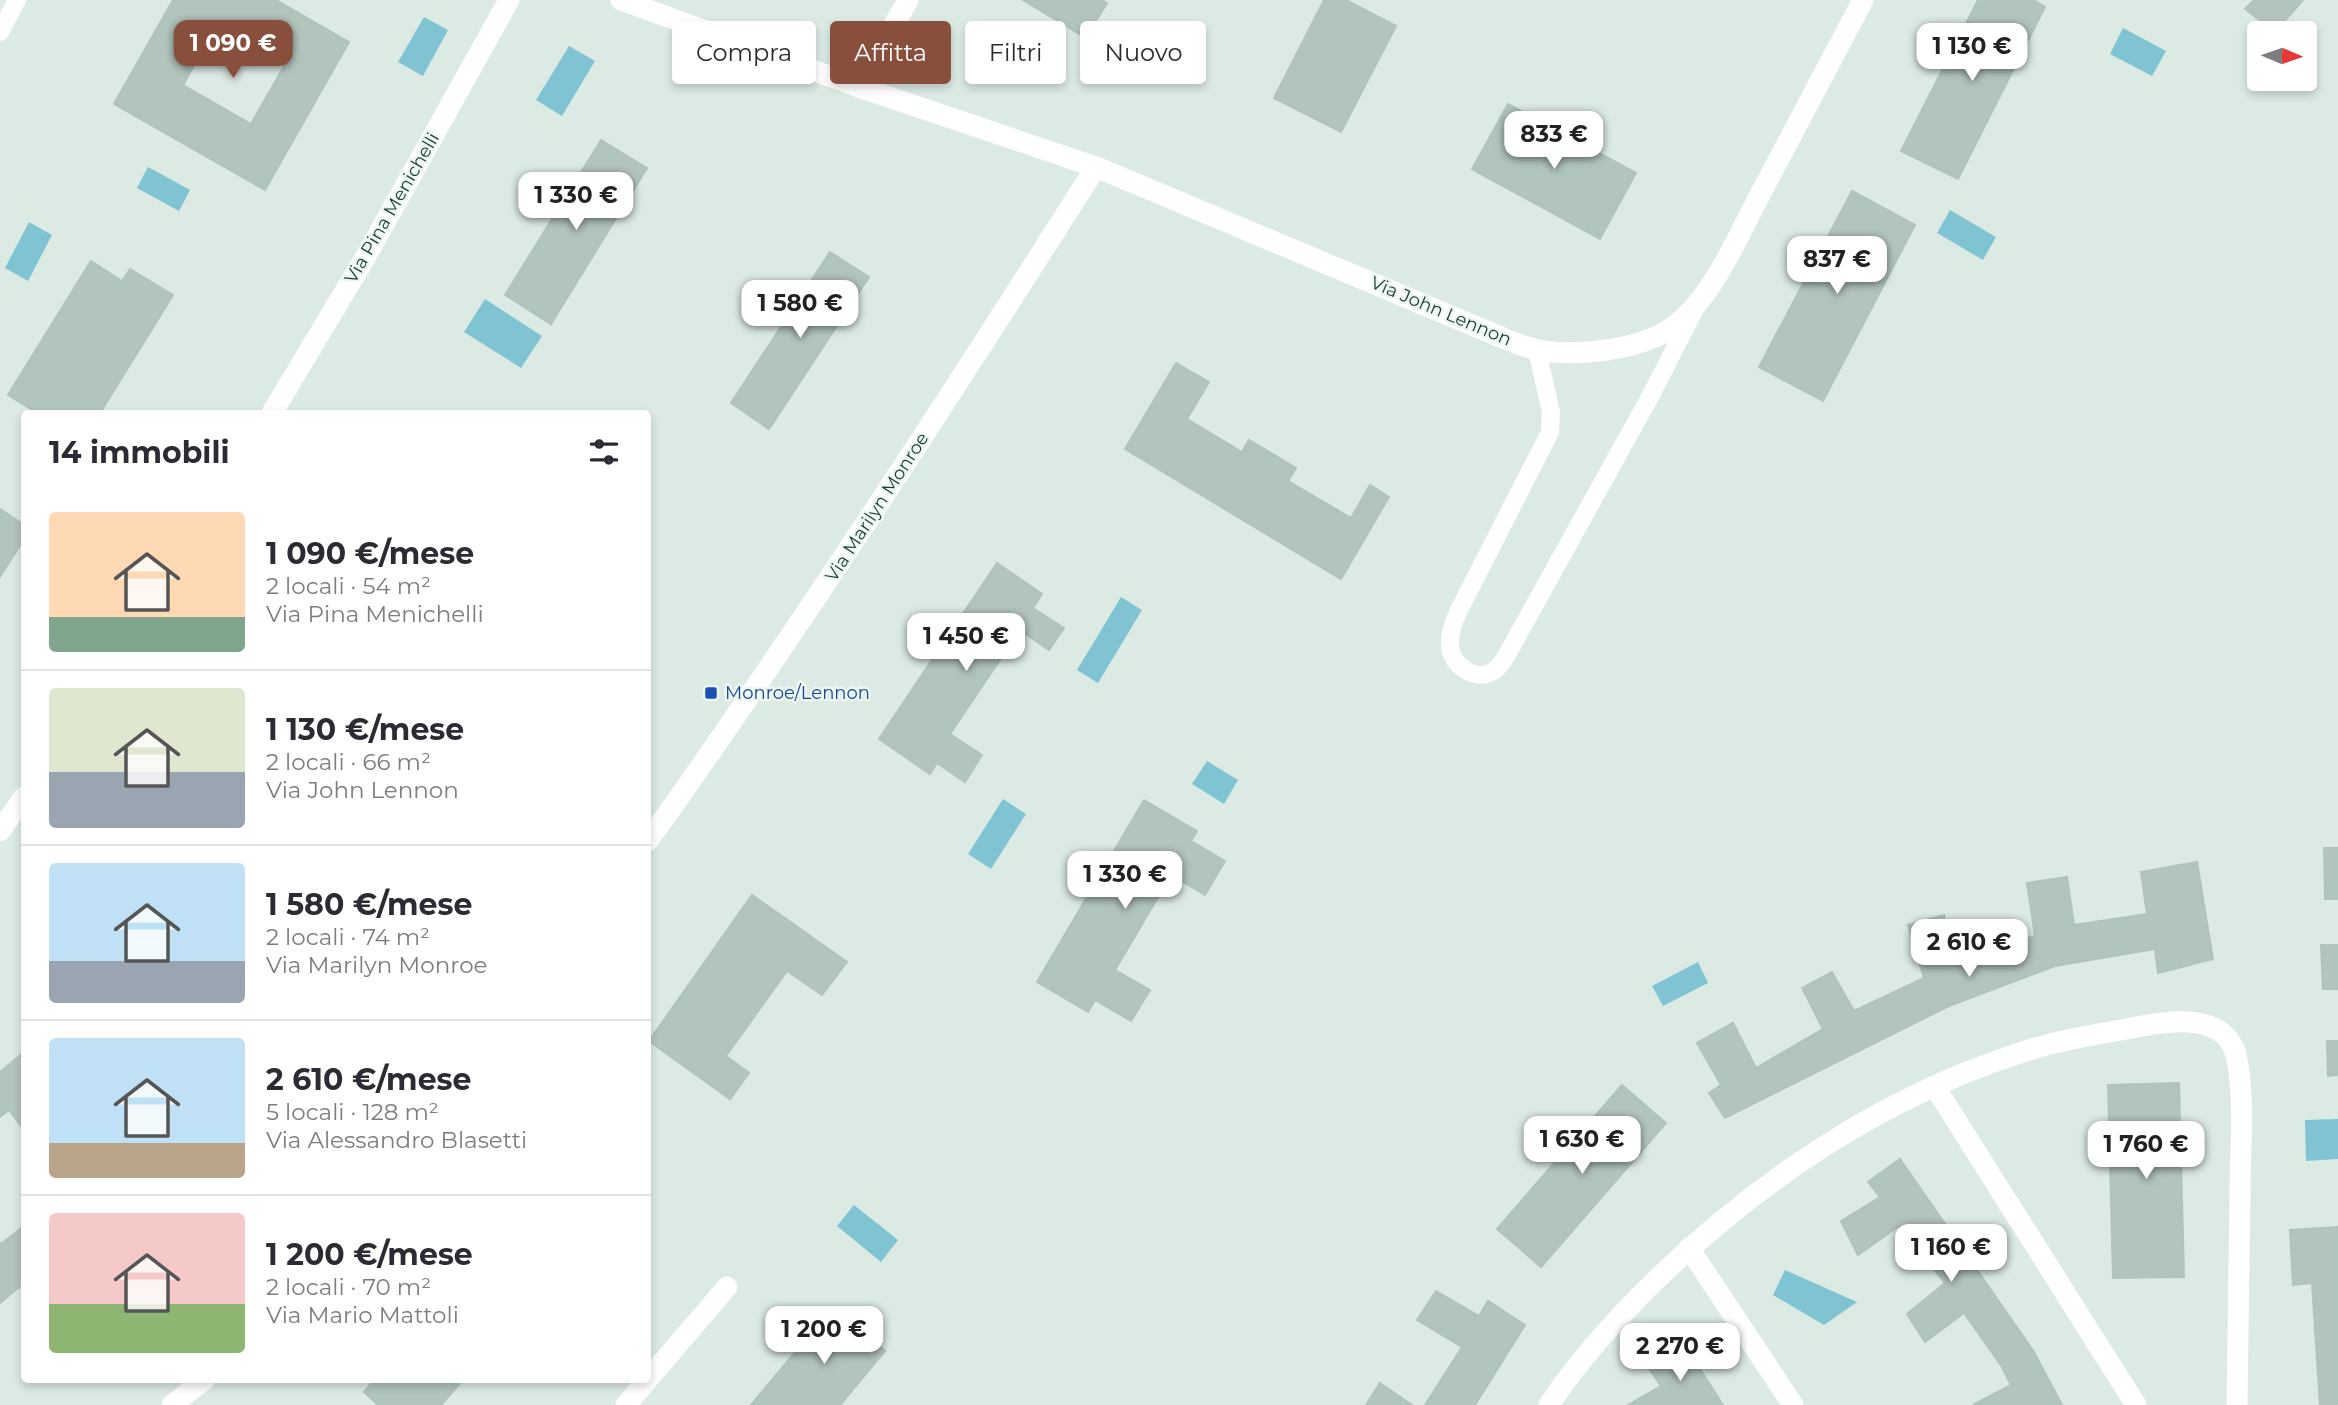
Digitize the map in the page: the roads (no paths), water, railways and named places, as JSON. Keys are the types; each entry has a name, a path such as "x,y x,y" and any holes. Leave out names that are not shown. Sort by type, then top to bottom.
{"street":[{"name":"Via Pina Menichelli","path":"273,410 365,258 509,0"},
{"name":"Via John Lennon","path":"621,0 859,87 1096,167 1496,335 1537,350 1559,352 1610,349 1645,341 1674,326 1697,304 1728,255 1863,0"},
{"path":"859,87 908,0"},
{"name":"Via Marilyn Monroe","path":"651,837 846,555 1096,167"},
{"path":"0,831 21,801"},
{"path":"1549,1405 1566,1378 1613,1324 1689,1248 1819,1149 1877,1115 1990,1063 2038,1047 2129,1028 2179,1022 2204,1023 2221,1031 2228,1038 2237,1057 2240,1108 2237,1405"},
{"path":"1935,1087 2136,1405"},
{"path":"1689,1248 1793,1405"},
{"path":"651,1376 727,1287"},
{"path":"172,1405 200,1383"},
{"path":"626,1405 645,1383"}],"lane":[{"path":"0,32 17,0"},
{"path":"1537,350 1551,412 1550,432 1458,612 1451,631 1450,646 1455,660 1464,670 1479,675 1491,672 1504,660 1651,395 1697,304"}],"water":[{"path":"424,17 448,30 423,76 398,62"},
{"path":"2123,28 2166,51 2152,76 2110,54"},
{"path":"569,46 595,61 562,116 536,100"},
{"path":"148,167 190,190 179,211 137,188"},
{"path":"1950,210 1996,237 1983,260 1937,233"},
{"path":"29,222 52,235 28,281 5,268"},
{"path":"485,299 542,336 521,368 464,332"},
{"path":"1121,597 1142,610 1098,683 1077,670"},
{"path":"1207,761 1238,780 1224,804 1192,784"},
{"path":"1003,799 1026,814 991,869 968,854"},
{"path":"1698,962 1708,983 1663,1006 1652,986"},
{"path":"2338,1119 2338,1159 2306,1161 2305,1120"},
{"path":"854,1205 898,1240 881,1262 837,1226"},
{"path":"1785,1270 1857,1302 1824,1325 1773,1295"}],"place":[{"name":"Monroe/Lennon","path":"711,693"}]}
